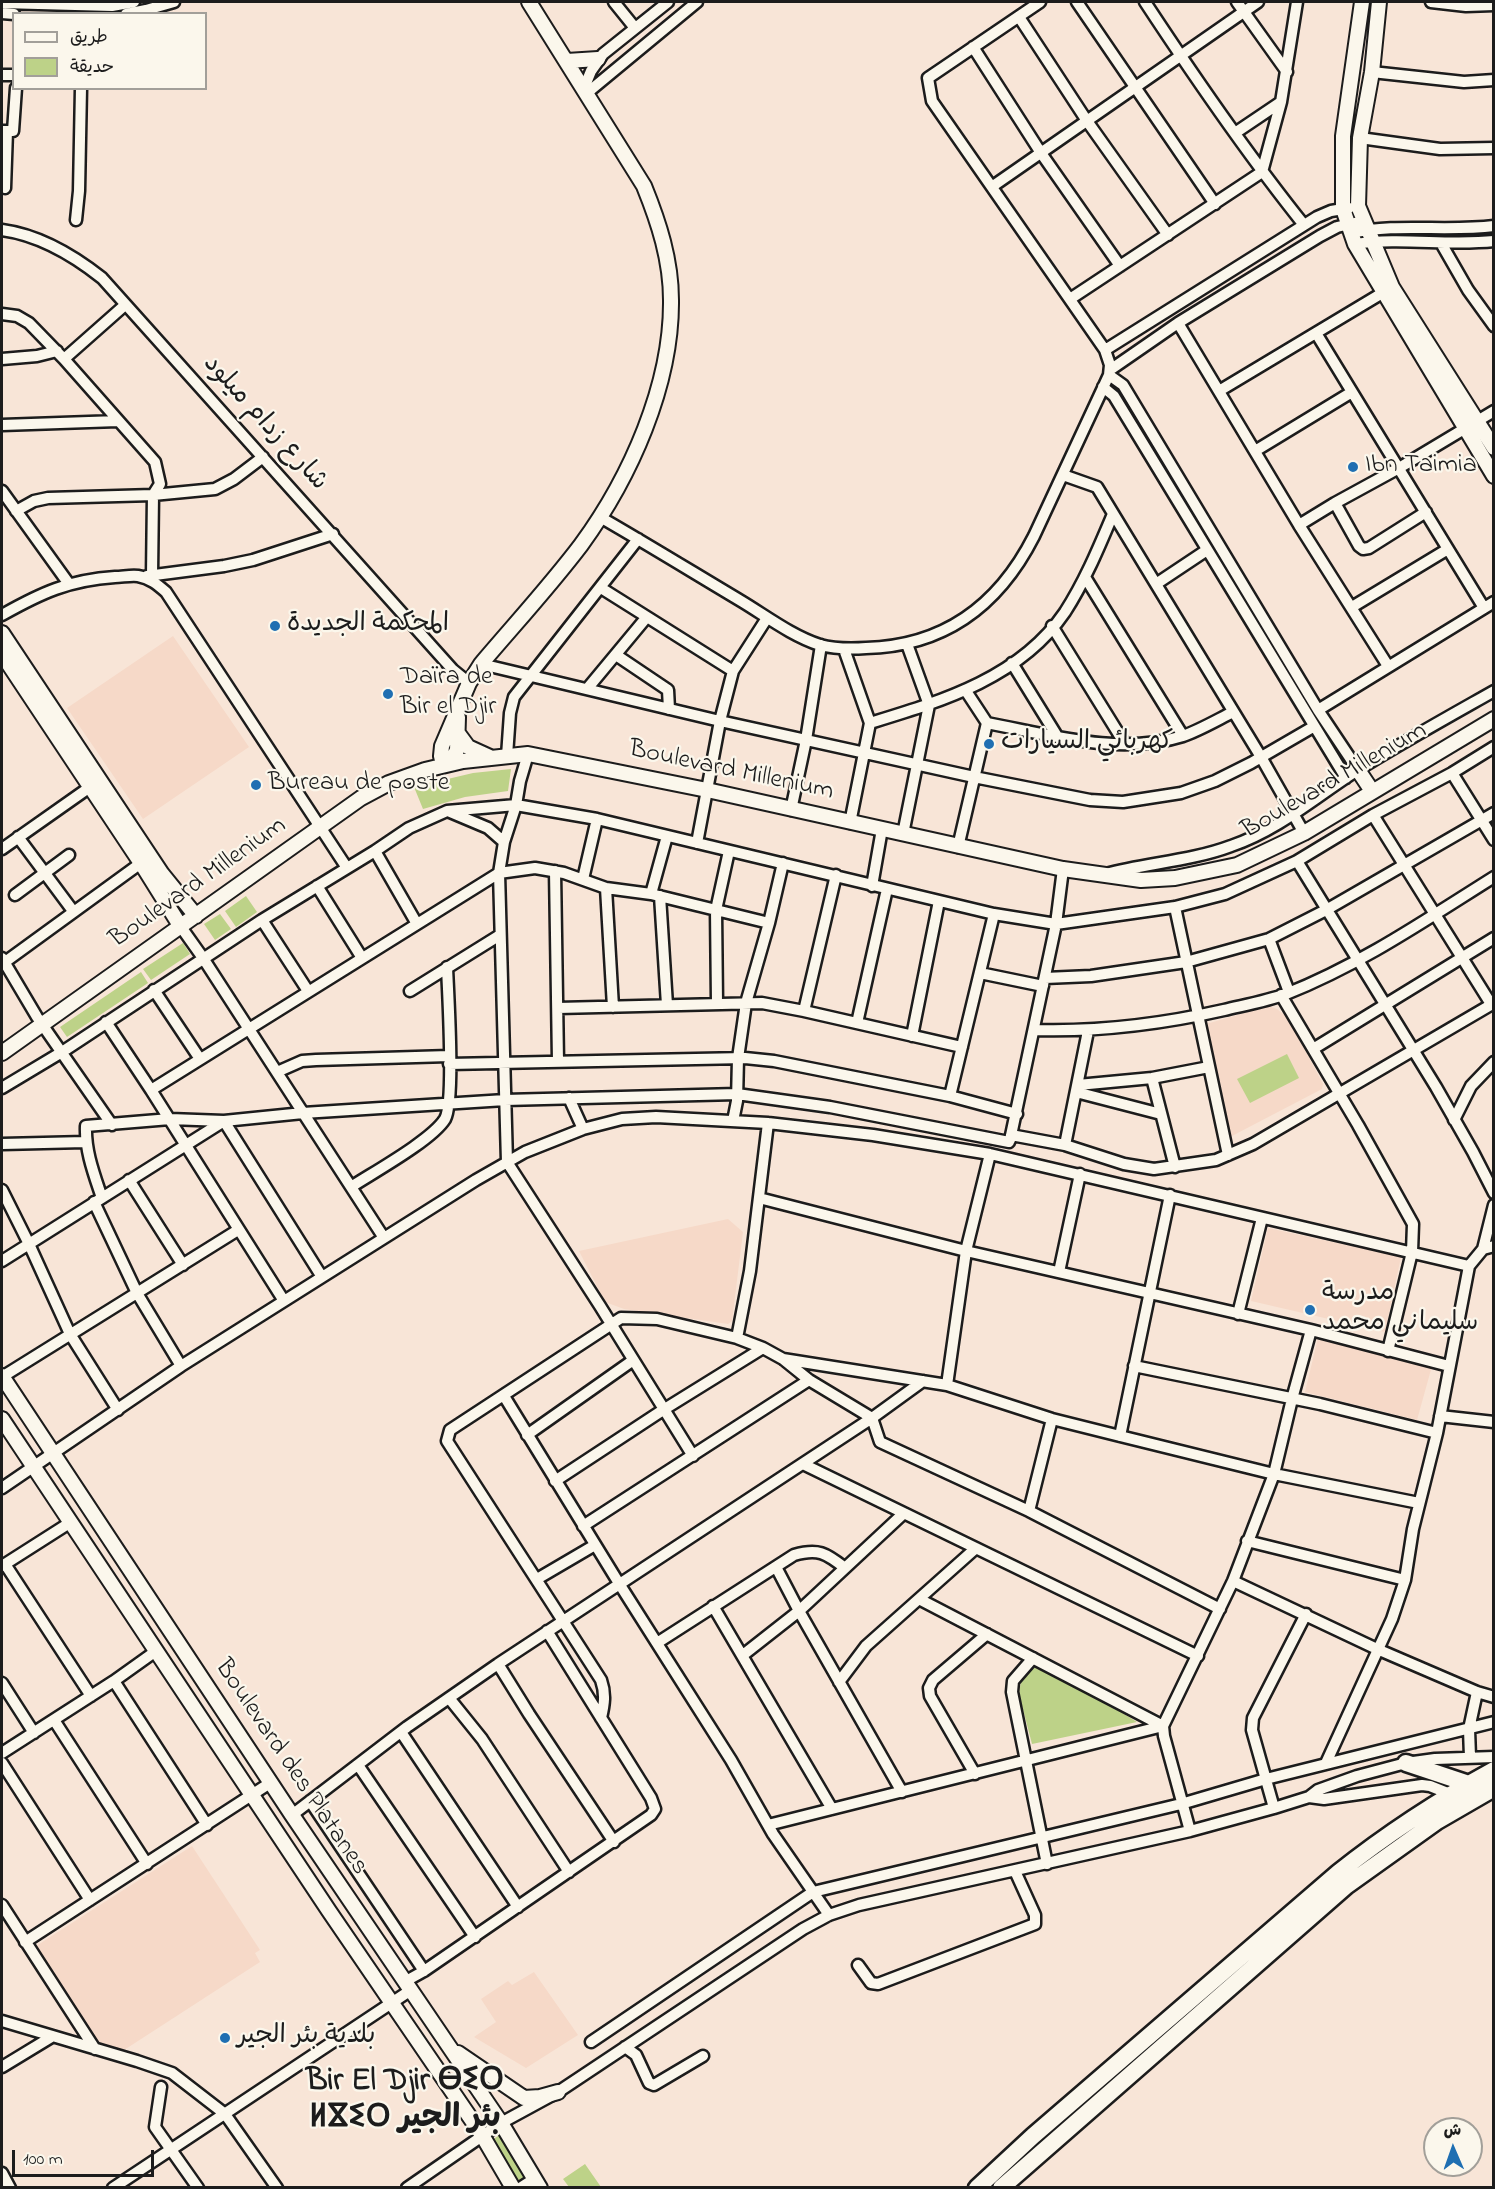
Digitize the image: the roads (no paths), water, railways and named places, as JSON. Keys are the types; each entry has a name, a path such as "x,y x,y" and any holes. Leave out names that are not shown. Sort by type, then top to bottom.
{"highway":[{"path":"1406,1763 1469,1784"},
{"path":"977,2187 1050,2121 1362,1854 1450,1794 1494,1770"},
{"path":"1001,2187 1346,1886 1437,1821 1494,1788"}],"main road":[{"path":"447,764 441,751 453,732 458,709 469,683 481,664 574,553 600,517 629,465 659,387 669,339 672,300 666,251 656,213 630,160 529,2"},
{"path":"1362,2 1343,136 1343,209 1351,234 1470,425 1494,476"},
{"path":"1379,2 1372,72 1360,138 1358,206 1388,290"},
{"path":"567,61 598,59"},
{"path":"1470,425 1494,448"},
{"path":"2,633 162,874 196,916"},
{"path":"2,654 181,927"},
{"name":"Boulevard Millenium","path":"2,1053 371,793 389,783 447,764 528,754 707,790 1063,869 1100,876 1142,880 1206,873 1237,865 1304,833 1494,719"},
{"path":"453,732 468,747 492,757"},
{"path":"425,770 453,732"},
{"path":"1352,774 1372,791"},
{"name":"Boulevard des Platanes","path":"2,1376 270,1783 501,2123 537,2183"},
{"name":"Boulevard des Platanes","path":"2,1419 483,2135 513,2187"},
{"path":"452,2050 524,2098 558,2092"}],"street":[{"path":"2,3 83,10 134,2"},
{"path":"136,12 174,2"},
{"path":"614,2 635,28"},
{"path":"585,90 598,59 668,2"},
{"path":"585,90 698,2"},
{"path":"600,517 767,618 821,645 844,649 908,644 934,635 955,624 982,605 1006,582 1021,562 1063,475 1109,373 1109,359 993,186 932,101 928,78 1041,2"},
{"path":"1077,2 1215,204"},
{"path":"1146,2 1180,56 1262,172 1304,225"},
{"path":"1237,2 1287,72"},
{"path":"993,186 1258,2"},
{"path":"1070,299 1262,172 1281,102 1298,2"},
{"path":"1431,2 1466,6 1494,4"},
{"path":"1019,17 1087,120 1168,235"},
{"path":"974,47 1041,153 1120,266"},
{"path":"1372,72 1464,82 1494,80"},
{"path":"2,188 5,188 4,131 13,131 16,90"},
{"path":"76,220 79,191 81,90"},
{"path":"1235,133 1281,102"},
{"path":"1360,138 1440,149 1494,148"},
{"path":"1105,350 1325,213 1358,206"},
{"path":"1109,373 1178,323 1320,236 1389,228 1458,229 1494,226"},
{"name":"شارع زدام ميلود","path":"2,230 34,238 85,264 102,278 453,669 469,683"},
{"path":"1351,234 1367,230 1441,243 1494,241"},
{"path":"1441,243 1468,290 1493,326"},
{"path":"1219,391 1388,290"},
{"path":"2,359 61,355 125,305"},
{"path":"2,314 24,318 61,355 154,462 160,484 153,495 152,575"},
{"path":"1178,323 1299,525 1388,666"},
{"path":"1316,333 1448,549 1489,605 1318,710"},
{"path":"1109,373 1123,385 1318,710 1352,774"},
{"path":"1103,387 1114,396 1313,727 1352,774"},
{"path":"1255,451 1352,392"},
{"path":"1299,525 1494,411"},
{"path":"2,425 118,421"},
{"path":"16,511 34,501 48,498 153,495 215,489 234,479 263,457"},
{"path":"1063,475 1097,487 1261,757 1304,833"},
{"path":"2,491 69,584"},
{"path":"1335,503 1359,546 1363,549 1370,548 1426,512"},
{"path":"870,723 966,691 1012,663 1064,614 1085,577 1113,514"},
{"path":"2,615 41,593 69,584 105,578 213,568 252,560 333,534"},
{"path":"507,756 510,713 514,697 638,539"},
{"path":"1352,607 1448,549"},
{"path":"1156,584 1207,550"},
{"path":"1218,568 1229,561"},
{"path":"139,576 154,582 166,592 347,868"},
{"path":"1085,577 1183,736"},
{"path":"601,588 734,671"},
{"path":"587,689 646,618"},
{"path":"697,843 720,721 734,671 767,618"},
{"path":"1052,626 1125,744"},
{"path":"903,834 929,705 908,644"},
{"path":"791,810 807,740 821,645"},
{"path":"844,649 870,723 850,823"},
{"path":"616,655 668,690 669,709"},
{"path":"1012,663 1057,736"},
{"path":"481,664 863,753 1090,800 1123,802 1181,793 1215,781 1313,727"},
{"path":"966,691 987,723 1092,742 1125,744 1183,736 1233,712"},
{"path":"1100,876 1200,856 1255,836 1293,815 1352,774 1494,691"},
{"path":"958,847 987,723"},
{"path":"2,1088 62,1052 262,920 375,852 410,828 447,812 516,805 597,819 994,914 1056,924 1175,907 1225,894 1297,861 1373,814 1452,773 1494,747"},
{"path":"528,754 516,805 504,842 500,873 507,1162 693,1456"},
{"path":"1452,773 1494,840"},
{"path":"2,849 90,787"},
{"path":"447,812 488,828 504,842"},
{"path":"980,973 1044,982 1186,962 1269,939 1326,910 1494,813"},
{"path":"181,1366 137,1293 98,1200 85,1142 86,1126 170,1119 224,1121 303,1113 505,1100 737,1094 1065,1145 1124,1164 1154,1169 1216,1160 1253,1144 1492,1004 1373,814"},
{"path":"583,879 597,819"},
{"path":"872,886 882,829"},
{"path":"667,836 656,895 667,1005"},
{"path":"18,837 73,911"},
{"path":"717,1003 716,910 729,850"},
{"path":"375,852 417,924"},
{"path":"15,895 69,855"},
{"path":"1297,861 1454,1120 1494,1192"},
{"path":"112,1125 42,1024 3,960 141,863"},
{"path":"733,1121 737,1094 738,1058 746,1003 783,863"},
{"path":"152,1090 500,873 535,868 583,879 606,888 656,895 769,922"},
{"path":"1005,1157 1017,1114 1056,924 1063,869"},
{"path":"555,872 558,1061"},
{"path":"804,1011 836,875"},
{"path":"1034,1030 1088,1031 1199,1016 1285,994 1358,961 1494,877"},
{"path":"317,886 362,958"},
{"path":"606,888 613,1007"},
{"path":"857,1023 887,889"},
{"path":"912,1036 939,901"},
{"path":"1175,907 1228,1155"},
{"path":"950,1096 994,914"},
{"path":"262,920 308,991"},
{"path":"181,927 384,1238"},
{"path":"410,991 500,935"},
{"path":"1313,1049 1494,938"},
{"path":"1269,939 1285,994 1313,1049 1411,1219 1414,1230 1412,1252 1388,1351"},
{"path":"351,1187 425,1139 446,1118 449,1103 447,967"},
{"path":"154,990 200,1059"},
{"path":"558,1008 746,1003 804,1011 962,1047"},
{"path":"106,1022 152,1090 284,1301"},
{"path":"1065,1145 1088,1031"},
{"path":"277,1072 302,1061 316,1060 504,1062 738,1058 774,1061 950,1096 1017,1114"},
{"path":"1454,1120 1471,1086 1494,1062"},
{"path":"1077,1088 1152,1078 1209,1067"},
{"path":"1152,1078 1175,1167"},
{"path":"1077,1088 1161,1114"},
{"path":"569,1098 583,1129"},
{"path":"2,1488 181,1366 507,1162 525,1152 583,1129 622,1119 768,1123 873,1135 990,1154 1469,1266"},
{"path":"2,1261 224,1121"},
{"path":"224,1121 322,1277"},
{"path":"737,1338 746,1292 768,1123"},
{"path":"2,1144 85,1142"},
{"path":"947,1385 966,1251 990,1154"},
{"path":"1059,1272 1080,1174"},
{"path":"129,1180 183,1264"},
{"path":"2,1190 70,1334 118,1410"},
{"path":"1119,1436 1170,1195"},
{"path":"759,1198 966,1251 1311,1330 1449,1366"},
{"path":"1326,1763 1392,1619 1405,1580 1413,1529 1437,1433 1469,1266 1488,1247 1494,1205"},
{"path":"1238,1314 1262,1218"},
{"path":"2,1376 238,1230"},
{"path":"601,1718 604,1689 601,1680 447,1442 450,1430 621,1318 657,1319 737,1338 763,1348 783,1359 809,1380 872,1418 880,1442 1029,1511 1220,1609"},
{"path":"1190,1831 1181,1804 1163,1726 1233,1581 1274,1474 1311,1330"},
{"path":"555,1481 763,1348"},
{"path":"783,1359 947,1385 1052,1419 1119,1436 1274,1474 1419,1503"},
{"path":"527,1435 632,1361"},
{"path":"1134,1366 1320,1404 1437,1433"},
{"path":"583,1526 809,1380"},
{"path":"292,1815 401,1731 498,1664 803,1464 923,1381"},
{"path":"504,1396 731,1760 768,1825 829,1915"},
{"path":"1440,1416 1494,1422"},
{"path":"1029,1511 1052,1419"},
{"path":"803,1464 1198,1656"},
{"path":"743,1655 799,1611 904,1513"},
{"path":"71,1522 3,1565 91,1696"},
{"path":"1247,1541 1405,1580"},
{"path":"537,1579 595,1545"},
{"path":"839,1682 866,1646 976,1548"},
{"path":"657,1643 794,1556 819,1552 834,1559 845,1568"},
{"path":"776,1566 799,1611 902,1792"},
{"path":"1233,1581 1377,1649 1477,1692 1494,1697"},
{"path":"919,1599 1163,1726"},
{"path":"713,1606 832,1809"},
{"path":"1274,1808 1252,1730 1253,1718 1306,1614"},
{"path":"113,2187 392,2002 424,1971 651,1815 655,1809 651,1798 548,1631"},
{"path":"975,1773 930,1696 929,1688 933,1680 987,1634"},
{"path":"2,1753 114,1681 156,1650"},
{"path":"1033,1658 1014,1681 1012,1692 1047,1864"},
{"path":"498,1664 614,1842"},
{"path":"114,1681 207,1825"},
{"path":"2,1683 34,1733"},
{"path":"1470,1757 1468,1729 1477,1692"},
{"path":"449,1698 482,1739 569,1872"},
{"path":"54,1720 147,1864"},
{"path":"591,2042 813,1892 1181,1804 1326,1763 1494,1722"},
{"path":"768,1825 1163,1726"},
{"path":"401,1731 518,1908"},
{"path":"407,2187 501,2123 558,2092 802,1929 829,1915 859,1905 1190,1831 1309,1797 1318,1790 1357,1776 1406,1763 1427,1759 1494,1757"},
{"path":"2,1763 90,1900"},
{"path":"358,1764 474,1937"},
{"path":"25,1942 270,1783"},
{"path":"1309,1797 1324,1799 1422,1785 1450,1794"},
{"path":"310,1801 424,1971"},
{"path":"858,1965 871,1983 878,1984 1035,1924 1035,1915 1015,1871"},
{"path":"2,1905 95,2049"},
{"path":"2,2021 172,2073 225,2114 277,2187"},
{"path":"2,2067 53,2036"},
{"path":"625,2047 636,2055 649,2083 654,2085 703,2056"},
{"path":"161,2087 155,2127 198,2187"},
{"path":"2,2173 10,2187"},
{"path":"520,2187 537,2183"}],"place":[{"name":"Ibn Taimia","path":"1353,467"},
{"name":"المحكمة الجديدة","path":"275,626"},
{"name":"Daïra de Bir el Djir","path":"388,694"},
{"name":"كهربائي السيارات","path":"989,744"},
{"name":"Bureau de poste","path":"256,785"},
{"name":"مدرسة سليماني محمد","path":"1310,1310"},
{"name":"بلدية بئر الجير","path":"225,2038"}],"district":[{"name":"Bir El Djir ⴱⵉⵔ ⵍⴵⵉⵔ بئر الجير","path":"405,2102"}]}
